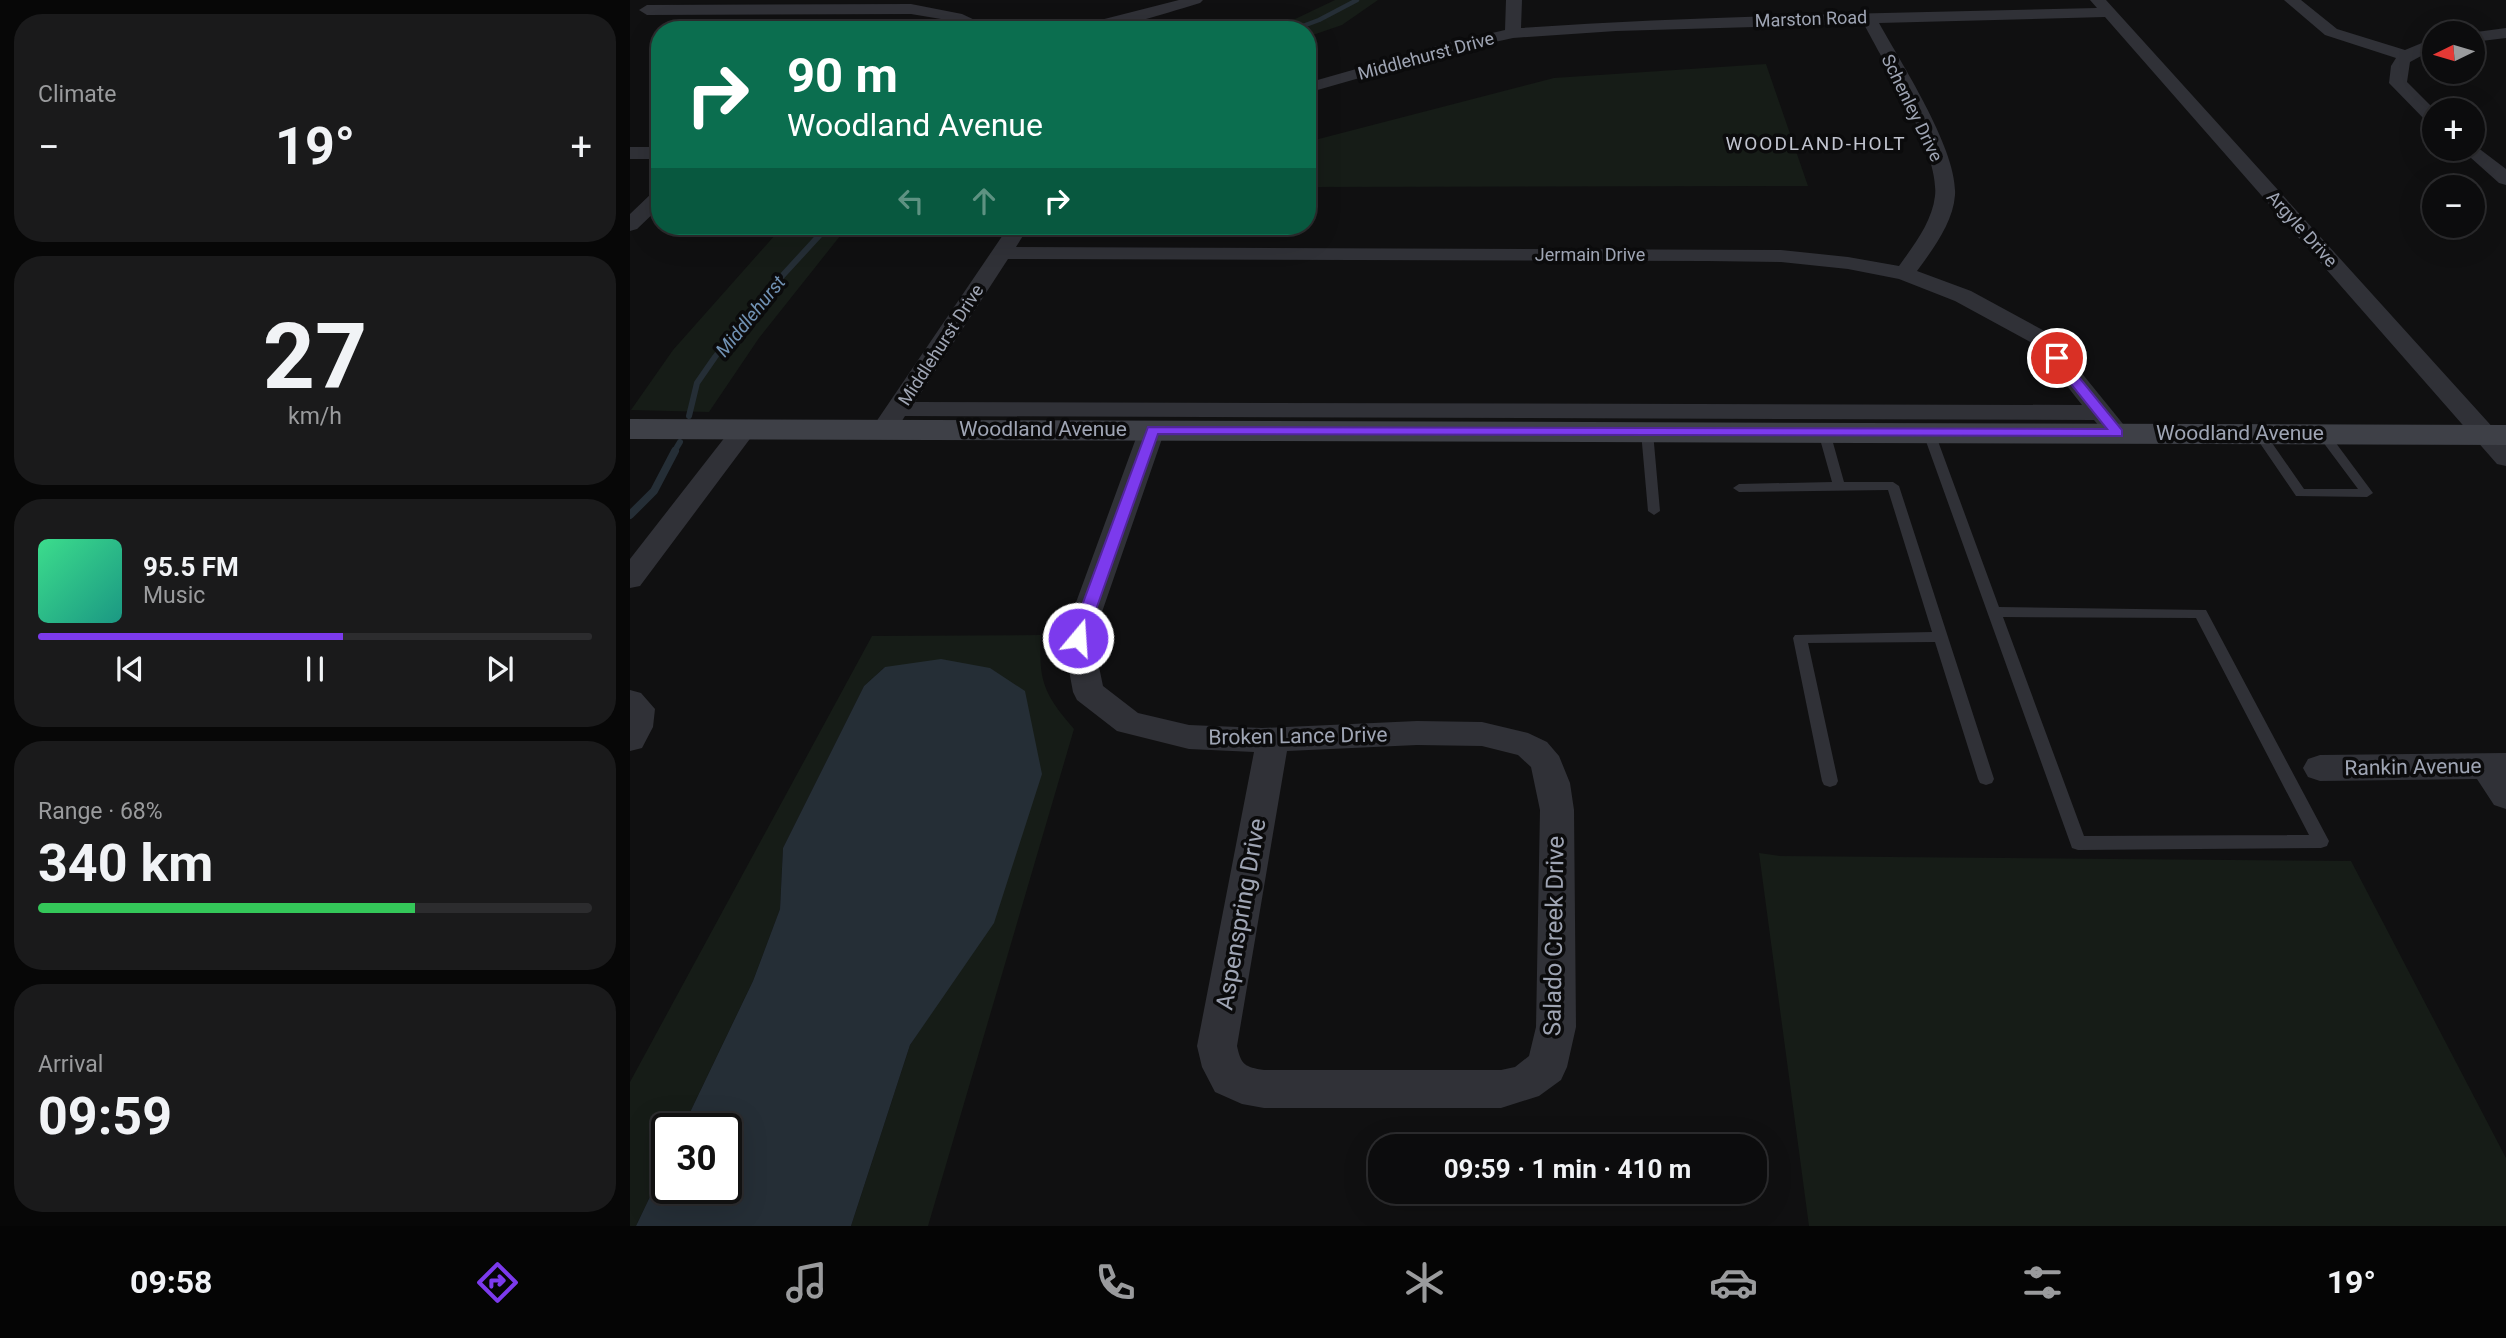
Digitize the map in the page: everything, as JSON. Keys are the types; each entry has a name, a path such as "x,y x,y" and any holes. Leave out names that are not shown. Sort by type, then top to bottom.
{"street":[{"path":"630,22 660,0"},
{"path":"1124,21 1195,0"},
{"name":"Middlehurst Drive","path":"1316,85 1450,47 1513,33 1514,0"},
{"path":"2291,0 2331,32 2405,55 2422,48"},
{"name":"Marston Road","path":"1513,33 1616,26 2104,6"},
{"name":"Argyle Drive","path":"2104,6 2499,442"},
{"path":"647,10 911,9 967,21"},
{"name":"Schenley Drive","path":"1868,17 1926,129 1945,177 1945,195 1933,232 1904,274"},
{"path":"2485,36 2506,33"},
{"path":"2405,55 2398,69 2398,83 2422,107"},
{"path":"630,153 651,153"},
{"path":"2485,161 2506,178"},
{"path":"630,225 651,205"},
{"name":"Middlehurst Drive","path":"892,419 1013,235"},
{"name":"Jermain Drive","path":"1001,253 1781,256 1848,263 1904,274 1963,296 2042,339 2109,423"},
{"path":"892,419 2109,423"},
{"name":"Woodland Avenue","path":"630,429 745,428 892,419 1152,430 1929,433 2109,423 2259,433 2499,442"},
{"path":"630,579 745,428"},
{"name":"Broken Lance Drive","path":"1152,430 1078,638 1076,662 1083,683 1097,703 1112,715 1132,725 1160,734 1215,739 1461,733 1507,738 1530,745"},
{"path":"630,701 639,709 637,727 630,739"},
{"name":"Aspenspring Drive","path":"1235,1085 1222,1073 1217,1046 1273,738"},
{"name":"Salado Creek Drive","path":"1235,1085 1264,1089 1501,1089 1525,1083 1547,1067 1556,1027 1557,810 1550,773 1545,762 1530,745"},
{"path":"2496,766 2506,796"},
{"name":"Rankin Avenue","path":"2320,768 2496,766"}],"lane":[{"path":"1647,432 1654,511"},
{"path":"1824,432 1839,486"},
{"path":"1929,433 1993,612 2078,843 2321,841 2202,613 1993,612"},
{"path":"2259,433 2300,493 2367,493 2323,434"},
{"path":"1739,488 1893,486 1986,779"},
{"path":"1830,781 1800,638 1941,638"}],"shaded area":[{"path":"1335,0 1378,0 1342,25 1316,34 1316,21 1291,21"},
{"path":"1766,64 1808,186 1316,187 1316,140 1554,78"},
{"path":"775,235 841,235 759,338 709,412 631,410 673,350"},
{"path":"1041,635 1041,664 1045,686 1074,729 928,1226 851,1226 910,1045 942,997 885,667 864,686 783,848 780,909 753,981 690,1113 651,1113 651,1195 636,1226 630,1226 630,1082 872,636"},
{"path":"941,659 990,668 1025,691 1042,774 994,923 910,1045 851,1226 636,1226 651,1195 651,1204 742,1204 742,1113 690,1113 753,981 780,909 783,848 864,686 885,667"},
{"path":"1759,853 1780,856 2351,861 2506,1158 2506,1226 1809,1226"}],"waterway":[{"name":"Middlehurst","path":"1316,21 1357,0"},
{"name":"Middlehurst","path":"689,416 697,383 715,357 760,300 820,235"},
{"name":"Middlehurst","path":"674,452 680,442"},
{"name":"Middlehurst","path":"630,515 654,491 675,451"}],"district":[{"name":"WOODLAND-HOLT","path":"1816,143"}],"route":[{"path":"1078,638 1152,430 2117,433 2057,358"}]}
